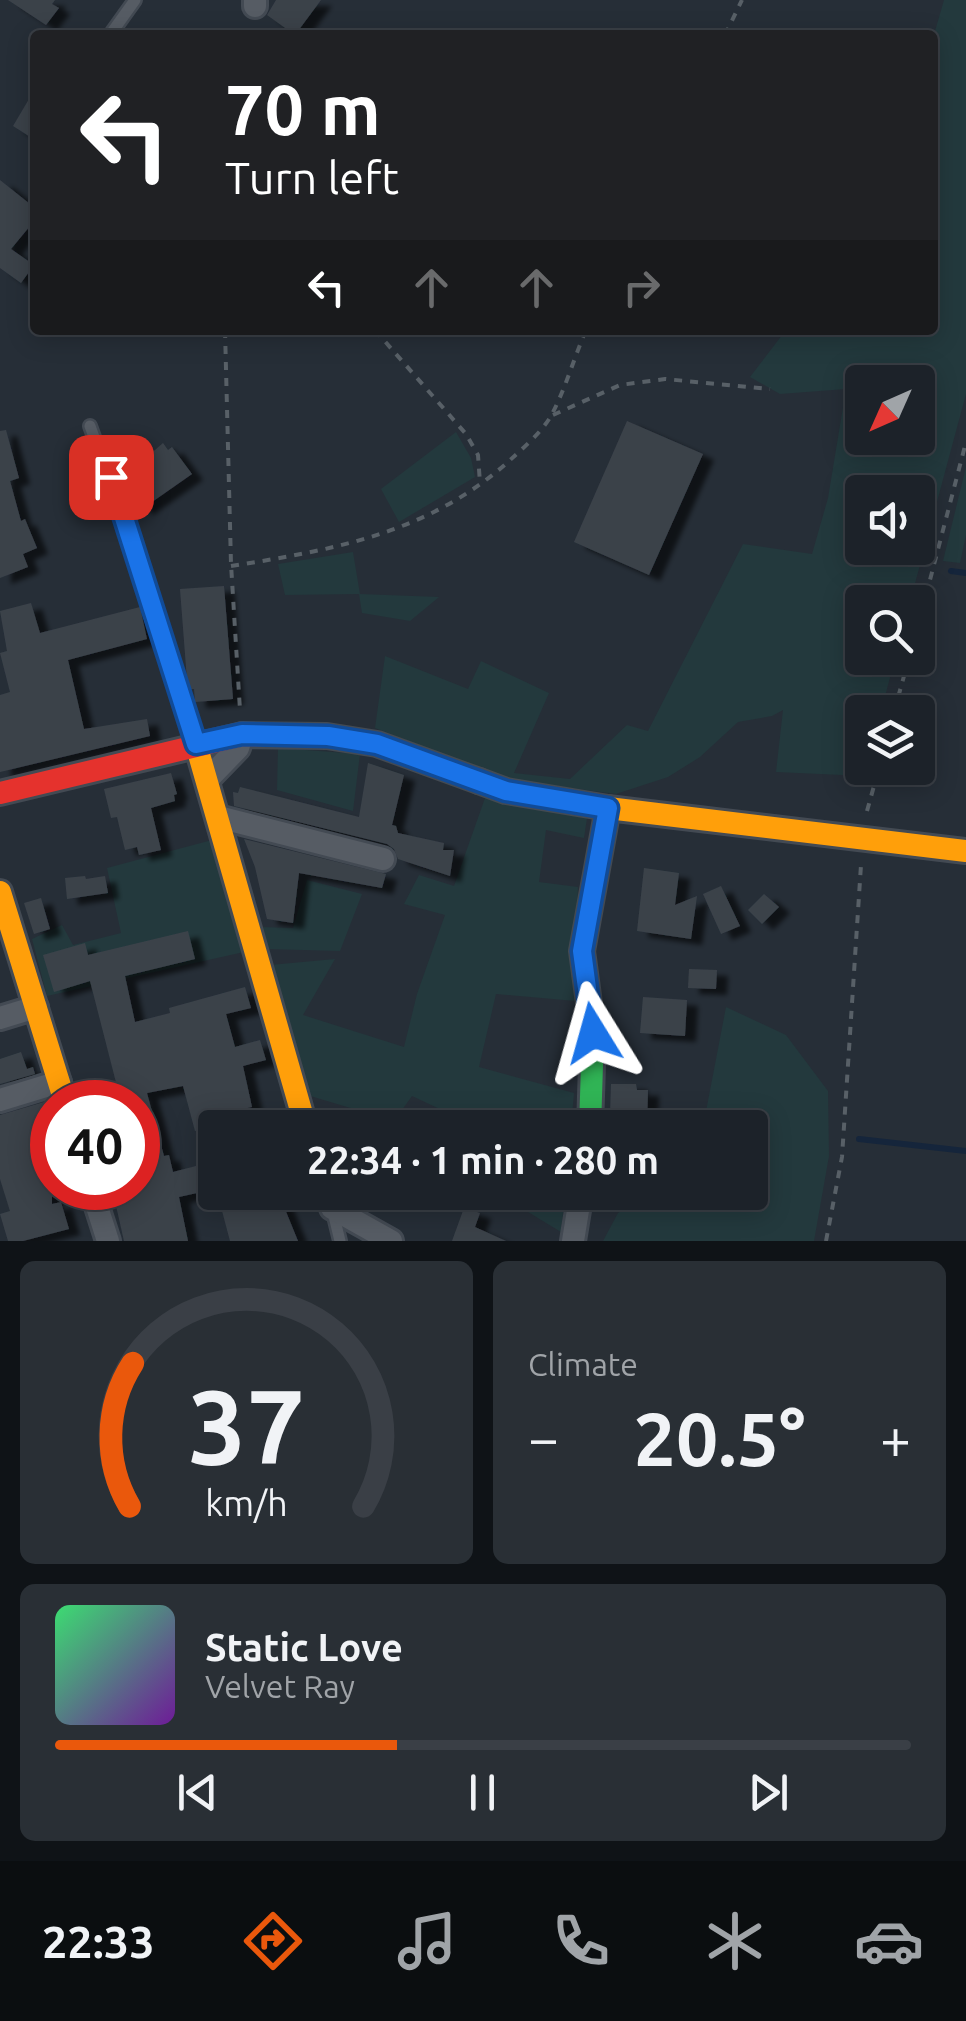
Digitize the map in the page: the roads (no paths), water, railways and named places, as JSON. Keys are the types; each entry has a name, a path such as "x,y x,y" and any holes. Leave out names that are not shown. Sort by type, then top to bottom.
{"street":[{"path":"207,780 238,748 242,734"},
{"path":"0,793 242,734 328,736 377,744 506,791 608,808 966,850"},
{"path":"196,744 301,1110"},
{"path":"591,1110 593,1033 582,951 608,808"},
{"path":"218,817 383,859"},
{"path":"0,892 58,1080"},
{"path":"0,1018 36,1007"},
{"path":"0,1100 30,1096"},
{"path":"98,1210 108,1241"},
{"path":"344,1210 392,1241"},
{"path":"573,1241 578,1210"}],"lane":[{"path":"114,30 135,0"},
{"path":"90,426 153,600 196,744"},
{"path":"332,1210 340,1241"}],"waterway":[{"path":"951,571 966,573"},
{"path":"859,1139 966,1151"}]}
